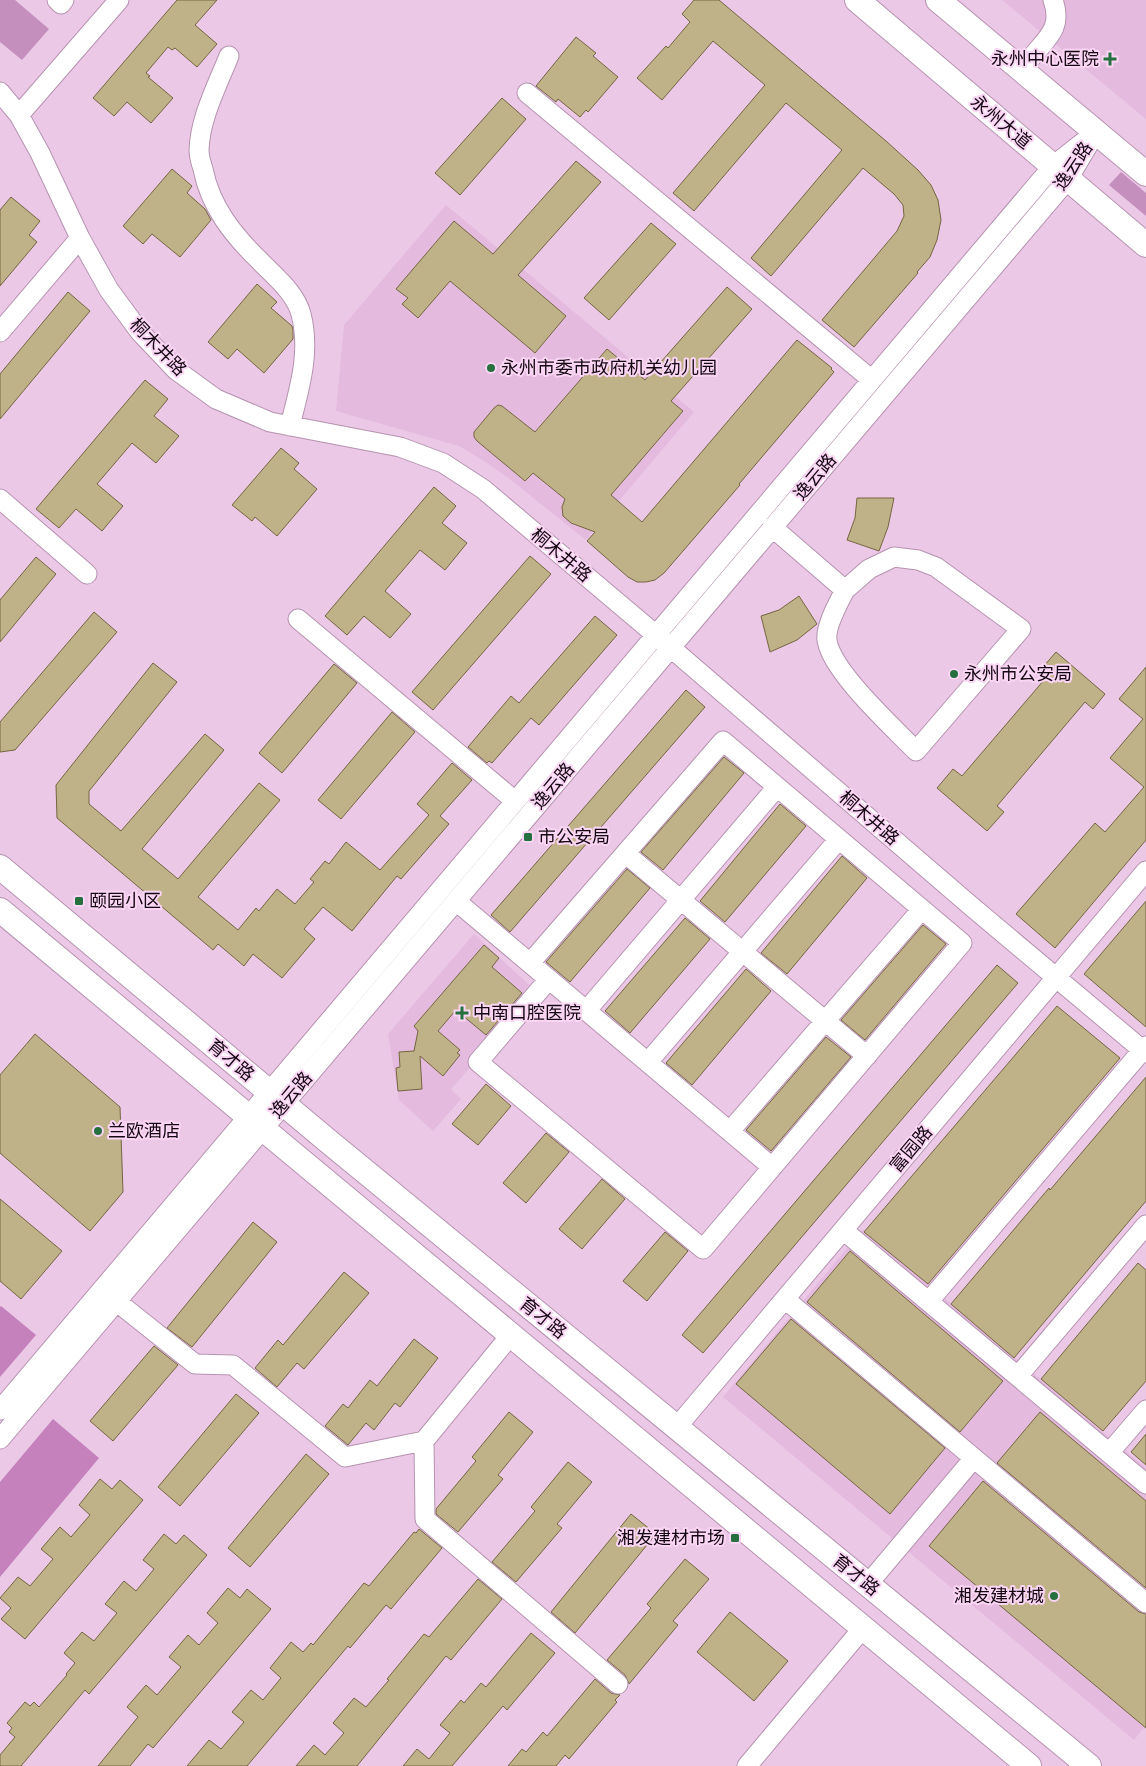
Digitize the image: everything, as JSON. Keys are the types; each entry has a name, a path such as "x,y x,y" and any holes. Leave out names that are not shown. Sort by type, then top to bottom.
{"main road":[{"name":"永州大道","path":"857,0 1146,245"},
{"path":"938,0 1146,174"},
{"path":"962,0 1146,154"},
{"name":"育才路","path":"0,867 371,1177 1089,1766"},
{"name":"育才路","path":"0,910 1024,1762"},
{"path":"159,1044 181,1018"},
{"path":"349,1202 371,1177"},
{"path":"1024,1762 1044,1729"}],"street":[{"path":"57,0 61,4 64,0"},
{"path":"19,115 119,0"},
{"path":"1031,58 1057,22 1053,0"},
{"path":"229,56 204,120 199,151 206,184 220,215 242,243 286,287 301,312 306,337 304,365 290,426"},
{"name":"桐木井路","path":"0,92 19,115 40,153 80,238 109,290 140,332 176,370 216,399 270,422 400,447 443,463 483,489 1056,978 1145,1050"},
{"path":"527,93 872,380"},
{"name":"逸云路","path":"0,1439 116,1301 255,1124 516,801 872,380 1096,132"},
{"name":"逸云路","path":"276,1098 456,901 671,648 1061,172"},
{"path":"0,332 80,238"},
{"path":"0,498 87,574"},
{"path":"772,527 845,590"},
{"path":"894,557 918,560 936,567 1022,629 916,751 846,678 833,659 826,639 832,615 845,590 869,568 894,557"},
{"path":"298,619 516,801"},
{"path":"530,963 723,742 962,943 703,1249 478,1062 549,979"},
{"path":"586,1011 777,787"},
{"path":"648,1062 839,839"},
{"path":"626,854 867,1056"},
{"name":"富园路","path":"676,1428 1146,871"},
{"path":"456,901 772,1167"},
{"path":"730,1131 922,909"},
{"path":"929,1301 1145,1050"},
{"name":"逸云路","path":"0,1410 255,1124"},
{"path":"1018,1376 1146,1225"},
{"path":"844,1230 1146,1484"},
{"path":"785,1299 1146,1603"},
{"path":"116,1301 195,1364 233,1365 345,1457 424,1442"},
{"path":"510,1336 424,1442 425,1519 618,1684"},
{"path":"1109,1453 1146,1410"},
{"path":"868,1584 974,1458"},
{"path":"747,1766 863,1628"}],"shaded area":[{"path":"0,0 15,0 49,29 22,60 0,42"},
{"name":"永州中心医院","path":"1002,0 1146,0 1146,119"},
{"path":"1121,172 1146,193 1146,216 1109,185"},
{"name":"永州市委市政府机关幼儿园","path":"446,205 694,412 586,540 511,480 459,446 336,411 344,325"},
{"name":"中南口腔医院","path":"474,934 538,993 451,1089 461,1099 433,1131 399,1100 388,1034"},
{"name":"湘发建材城","path":"863,1229 1146,1468 1146,1725 1134,1740 723,1397"},
{"path":"0,1307 36,1335 0,1377"},
{"path":"53,1419 99,1458 0,1577 0,1482"}],"building":[{"path":"177,0 217,0 195,25 217,44 197,67 175,48 172,50 168,47 146,73 150,76 148,77 173,98 151,123 127,102 114,116 93,98"},
{"path":"694,0 719,0 918,170 931,185 938,200 941,220 937,240 930,257 854,347 822,320 897,231 904,216 903,205 894,194 863,168 771,276 751,258 842,150 786,103 694,211 673,193 765,85 713,41 662,100 637,78 666,46 668,48 690,22 682,14"},
{"path":"576,37 596,53 593,56 618,77 588,112 586,110 580,117 558,99 556,102 536,86"},
{"path":"502,98 526,119 460,195 435,173"},
{"path":"576,161 601,182 518,275 566,316 535,353 450,281 418,318 402,304 408,298 396,289 454,221 493,254"},
{"path":"172,169 192,186 187,193 205,209 211,220 180,257 152,234 143,244 123,226"},
{"path":"11,197 40,221 29,235 37,242 0,286 0,210"},
{"path":"651,223 676,244 609,320 584,298"},
{"path":"257,284 277,302 271,308 292,326 293,330 293,339 264,373 237,349 228,359 208,342"},
{"path":"727,287 752,309 671,401 683,411 611,495 642,522 797,340 832,368 834,372 664,573 655,580 637,582 628,577 587,541 595,532 571,523 563,516 562,507 565,499 533,473 525,481 477,441 474,437 474,432 498,405 502,406 535,432 607,349 645,380"},
{"path":"68,292 90,311 0,419 0,374"},
{"path":"145,380 168,399 154,416 179,436 156,463 132,443 97,484 123,506 102,531 76,509 59,528 36,509"},
{"path":"281,448 299,463 294,469 317,489 277,536 255,517 252,521 232,505"},
{"path":"434,487 456,506 442,523 467,543 445,570 420,550 385,591 411,614 390,638 364,616 347,635 325,616"},
{"path":"857,498 894,498 888,527 879,551 847,540 855,518"},
{"path":"530,556 551,574 433,710 412,692"},
{"path":"36,557 56,574 0,642 0,600"},
{"path":"799,596 817,624 797,640 770,652 761,616 779,610"},
{"path":"94,612 117,632 15,750 0,752 0,722"},
{"path":"595,616 617,635 539,725 531,718 492,763 489,761 487,763 468,747 511,696 519,703"},
{"path":"1056,652 1105,694 1093,709 1085,702 997,806 1004,812 987,831 937,788 953,769 962,776 1050,673 1043,667"},
{"path":"153,663 177,682 89,791 89,804 121,831 205,734 224,750 142,849 178,879 259,783 280,800 198,897 238,930 256,908 259,911 277,889 295,904 314,882 310,879 325,861 329,864 346,842 380,870 429,815 417,804 452,763 472,780 440,816 449,824 401,879 397,876 352,931 323,907 304,929 315,939 282,978 253,954 244,966 218,944 213,950 57,818 56,785"},
{"path":"334,664 357,683 282,773 259,753"},
{"path":"1146,667 1146,840 1055,948 1016,914 1095,823 1105,832 1144,787 1110,758 1143,719 1119,699"},
{"path":"686,690 705,707 510,932 491,915"},
{"path":"392,712 415,732 341,819 318,800"},
{"path":"724,757 744,773 663,870 641,852"},
{"path":"780,804 806,826 725,922 700,901"},
{"path":"842,856 867,878 787,974 761,953"},
{"path":"627,869 650,888 570,982 546,962"},
{"path":"1146,901 1146,1027 1084,974"},
{"path":"685,918 710,939 630,1033 605,1011"},
{"path":"923,925 946,944 865,1040 841,1020"},
{"path":"484,945 499,958 492,967 522,993 486,1035 456,1010 438,1031 460,1050 457,1053 460,1055 443,1076 420,1056 422,1089 398,1091 396,1068 400,1067 399,1052 414,1051 418,1031 414,1026"},
{"path":"997,965 1018,983 703,1353 682,1335"},
{"path":"746,969 771,991 692,1085 666,1063"},
{"path":"1057,1006 1120,1058 928,1284 864,1232"},
{"path":"35,1034 120,1107 123,1192 90,1231 0,1153 0,1075"},
{"path":"826,1037 851,1057 771,1151 746,1130"},
{"path":"1146,1077 1146,1201 1014,1358 951,1304"},
{"path":"486,1084 511,1106 478,1145 452,1124"},
{"path":"546,1133 569,1152 526,1203 503,1183"},
{"path":"602,1179 625,1199 582,1249 559,1229"},
{"path":"0,1199 62,1251 21,1299 0,1281"},
{"path":"253,1222 277,1242 192,1347 167,1328"},
{"path":"665,1232 688,1251 647,1301 623,1281"},
{"path":"850,1251 1003,1381 960,1432 807,1302"},
{"path":"1138,1263 1146,1270 1146,1381 1103,1431 1041,1379"},
{"path":"344,1272 369,1293 304,1369 297,1363 277,1387 255,1368 278,1340 283,1345"},
{"path":"791,1319 945,1448 890,1514 736,1384"},
{"path":"414,1339 438,1358 400,1407 395,1403 374,1430 366,1423 348,1445 325,1426 343,1404 348,1408 370,1380 377,1386"},
{"path":"154,1346 178,1365 113,1441 90,1421"},
{"path":"236,1394 259,1413 180,1506 158,1487"},
{"path":"509,1412 533,1432 498,1475 503,1479 458,1532 436,1514 436,1509 476,1461 472,1457"},
{"path":"1040,1412 1146,1501 1146,1588 997,1463"},
{"path":"1146,1434 1146,1465 1131,1452"},
{"path":"306,1454 329,1474 250,1567 228,1548"},
{"path":"568,1462 592,1482 557,1524 562,1528 516,1582 492,1562 535,1511 531,1507"},
{"path":"100,1479 112,1489 120,1480 143,1500 25,1639 1,1619 11,1608 0,1598 18,1577 30,1586 53,1559 41,1549 60,1527 71,1537 90,1515 79,1505"},
{"path":"983,1481 1139,1612 1146,1614 1146,1728 929,1546"},
{"path":"631,1514 656,1534 575,1633 551,1612"},
{"path":"419,1529 442,1548 391,1609 386,1605 350,1648 348,1646 247,1766 187,1766 209,1740 221,1749 244,1722 232,1712 251,1690 263,1700 281,1678 270,1668 291,1642 303,1652 311,1643 313,1645 364,1583 369,1586 414,1532 416,1533"},
{"path":"164,1534 176,1544 184,1535 207,1555 89,1694 85,1690 21,1766 0,1766 0,1755 15,1737 9,1732 12,1728 7,1723 25,1702 30,1706 34,1702 39,1707 67,1675 75,1663 64,1653 82,1632 94,1641 117,1613 105,1604 124,1581 136,1591 154,1569 143,1560"},
{"path":"685,1559 709,1579 673,1621 678,1625 629,1684 625,1675 607,1660 651,1608 647,1604"},
{"path":"478,1579 502,1599 451,1660 446,1656 357,1766 296,1766 314,1745 325,1755 344,1733 333,1723 354,1698 366,1707 424,1634 429,1637"},
{"path":"228,1588 240,1598 247,1589 271,1609 153,1748 148,1744 130,1766 98,1766 138,1717 127,1707 146,1685 157,1695 181,1667 169,1657 188,1635 199,1645 218,1623 207,1613"},
{"path":"730,1612 788,1661 754,1701 697,1652"},
{"path":"531,1633 555,1653 507,1710 503,1706 452,1766 403,1766 417,1749 429,1759 450,1733 440,1725 461,1700 464,1703 481,1683 486,1687"},
{"path":"595,1679 611,1693 620,1695 615,1700 617,1702 569,1759 565,1755 556,1766 508,1766 522,1749 526,1752 543,1732 547,1736"}],"place":[{"name":"永州中心医院","path":"1110,59"},
{"name":"永州市委市政府机关幼儿园","path":"491,368"},
{"name":"永州市公安局","path":"954,674"},
{"name":"市公安局","path":"528,837"},
{"name":"颐园小区","path":"79,901"},
{"name":"中南口腔医院","path":"462,1013"},
{"name":"兰欧酒店","path":"98,1131"},
{"name":"湘发建材市场","path":"735,1538"},
{"name":"湘发建材城","path":"1054,1596"}]}
